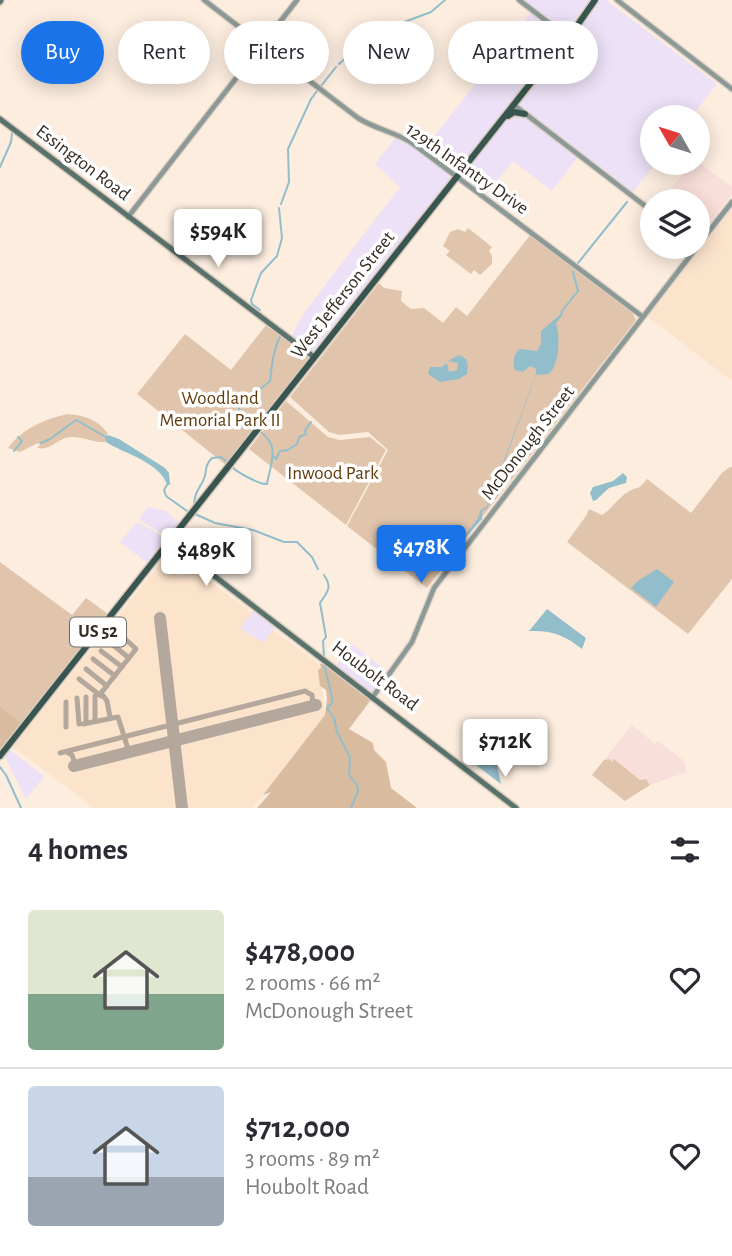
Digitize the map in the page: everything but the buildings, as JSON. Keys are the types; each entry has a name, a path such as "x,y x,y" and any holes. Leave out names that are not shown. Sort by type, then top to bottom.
{"main road":[{"name":"West Jefferson Street","path":"578,21 593,0"},
{"name":"West Jefferson Street","path":"0,756 530,84"},
{"path":"522,95 519,105 525,114"},
{"path":"503,118 514,112 525,114"},
{"name":"Essington Road","path":"0,120 314,357"},
{"path":"177,531 175,541 181,549"},
{"name":"Houbolt Road","path":"170,542 259,610"},
{"name":"Houbolt Road","path":"170,542 519,808"}],"street":[{"name":"129th Infantry Drive","path":"204,0 231,21"},
{"path":"281,21 297,0"},
{"path":"519,0 546,21"},
{"path":"617,0 732,89"},
{"path":"128,217 232,84"},
{"name":"129th Infantry Drive","path":"313,84 358,118 407,140 643,317"},
{"path":"514,105 640,202"},
{"name":"McDonough Street","path":"710,230 732,202"},
{"name":"McDonough Street","path":"373,697 412,642 434,588 688,259"}],"shaded area":[{"path":"590,0 574,21 550,21 524,2"},
{"path":"600,0 606,0 717,84 700,105 640,105 640,175 646,175 633,192 519,105 535,84 598,84 598,21 584,21"},
{"path":"531,12 543,21 524,21"},
{"path":"475,84 525,84 458,170 451,170 424,150"},
{"path":"514,108 578,157 552,191 513,161 486,195 461,176"},
{"path":"396,137 449,174 450,180 312,352 291,337 304,313 400,187 375,164"},
{"path":"710,171 732,187 732,194 710,223 710,189 671,189 682,175 710,175"},
{"path":"732,207 732,381 648,317 692,259 710,259 710,236"},
{"path":"148,507 166,511 180,523 168,538 139,519"},
{"path":"137,522 167,541 149,564 120,542"},
{"path":"170,551 252,613 240,628 253,638 263,643 273,630 319,664 325,715 253,808 94,808 13,747"},
{"path":"254,610 276,626 263,643 240,628"},
{"path":"352,644 392,675 376,696 336,666"},
{"path":"324,663 368,696 370,701 349,729 373,743 374,750 386,762 391,788 417,808 257,808 271,792 263,795 325,715 326,690 320,686 318,670 321,668 320,664"},
{"path":"0,706 22,723 0,750"},
{"path":"632,725 655,744 658,741 684,761 687,772 650,785 646,779 640,780 614,760 604,760"},
{"path":"8,749 44,776 26,799 4,755"}],"green space":[{"path":"468,228 492,247 489,251 492,264 480,275 474,270 471,274 446,255 450,251 443,246 450,232 458,229 465,232"},
{"path":"531,234 625,305 636,320 427,588 347,526 388,450 368,432 339,435 329,432 290,397 379,283 384,288 402,291 401,301 411,309 424,308 443,323 456,307 467,316"},
{"name":"Woodland Memorial Park II","path":"266,325 309,358 226,465 137,394 185,334 231,370"},
{"name":"Inwood Park","path":"286,401 328,437 340,440 370,437 386,450 346,525 249,449"},
{"path":"68,414 85,417 100,425 108,434 104,436 106,442 70,437 47,448 37,448 40,445 38,443 20,452 8,448 20,435 35,425"},
{"path":"730,467 732,579 688,634 567,542 589,509 602,515 647,479 691,513 722,473"},
{"path":"0,562 72,615 86,598 108,614 22,723 0,706"},
{"path":"609,759 612,762 614,759 640,780 646,779 650,785 625,801 592,775 604,760"}],"water":[{"path":"561,314 556,323 558,342 555,364 549,374 536,375 488,507 482,512 482,519 464,539 431,546 423,544 394,561 424,542 447,541 466,534 480,511 487,506 536,374 536,369 530,366 523,372 515,370 515,355 520,349 537,351 541,344 541,331"},
{"path":"459,355 466,359 468,365 467,374 459,379 440,382 428,374 430,367 442,367 447,363 449,372 457,370 458,363 448,361"},
{"path":"108,435 165,468 169,473 170,485 167,485 158,471 150,465 106,442 104,436"},
{"path":"623,473 627,477 626,483 609,488 593,501 590,493 593,487 613,481"},
{"path":"657,569 674,582 656,607 631,588"},
{"path":"547,609 586,638 582,649 557,634 529,631"},
{"path":"482,748 495,757 501,784 472,762"}],"waterway":[{"path":"407,21 431,12 445,0"},
{"path":"339,64 343,60"},
{"path":"321,86 336,67"},
{"path":"281,204 289,182 288,149 317,91"},
{"path":"0,167 12,133"},
{"path":"578,263 627,202"},
{"path":"260,310 251,300 261,273 277,256 282,238 279,208"},
{"path":"561,316 578,291 573,272"},
{"path":"241,423 239,407 270,381 275,351 281,335"},
{"path":"41,443 76,420 104,436"},
{"path":"273,456 276,459 280,451 288,450 297,444 299,437 306,434 311,422"},
{"path":"241,425 244,428 254,427"},
{"path":"232,467 249,478 267,484 273,456 270,443 260,432"},
{"path":"14,451 22,441 18,437"},
{"path":"194,504 209,461 221,457 227,462"},
{"path":"167,485 164,490 166,496 187,511"},
{"path":"195,514 215,523 253,530 284,542 297,542 312,557 318,569"},
{"path":"324,575 329,587 320,603 326,637 323,641 324,656"},
{"path":"324,664 332,697 332,703 327,708 350,757 349,775 357,785 358,791 351,808"},
{"path":"0,767 21,808"}],"taxiway":[{"path":"110,717 107,701 101,693 136,649 121,635"},
{"path":"108,641 129,658"},
{"path":"101,651 122,667"},
{"path":"93,659 115,676"},
{"path":"86,669 107,686"},
{"path":"79,679 101,696"},
{"path":"60,753 305,691 312,695 313,705"},
{"path":"95,696 95,721"},
{"path":"86,697 86,723"},
{"path":"77,698 79,724"},
{"path":"66,702 66,727"},
{"path":"83,724 118,717 129,752"},
{"path":"67,752 72,755 76,766"}],"runway":[{"path":"160,618 182,808"},
{"path":"74,766 316,705"}]}
